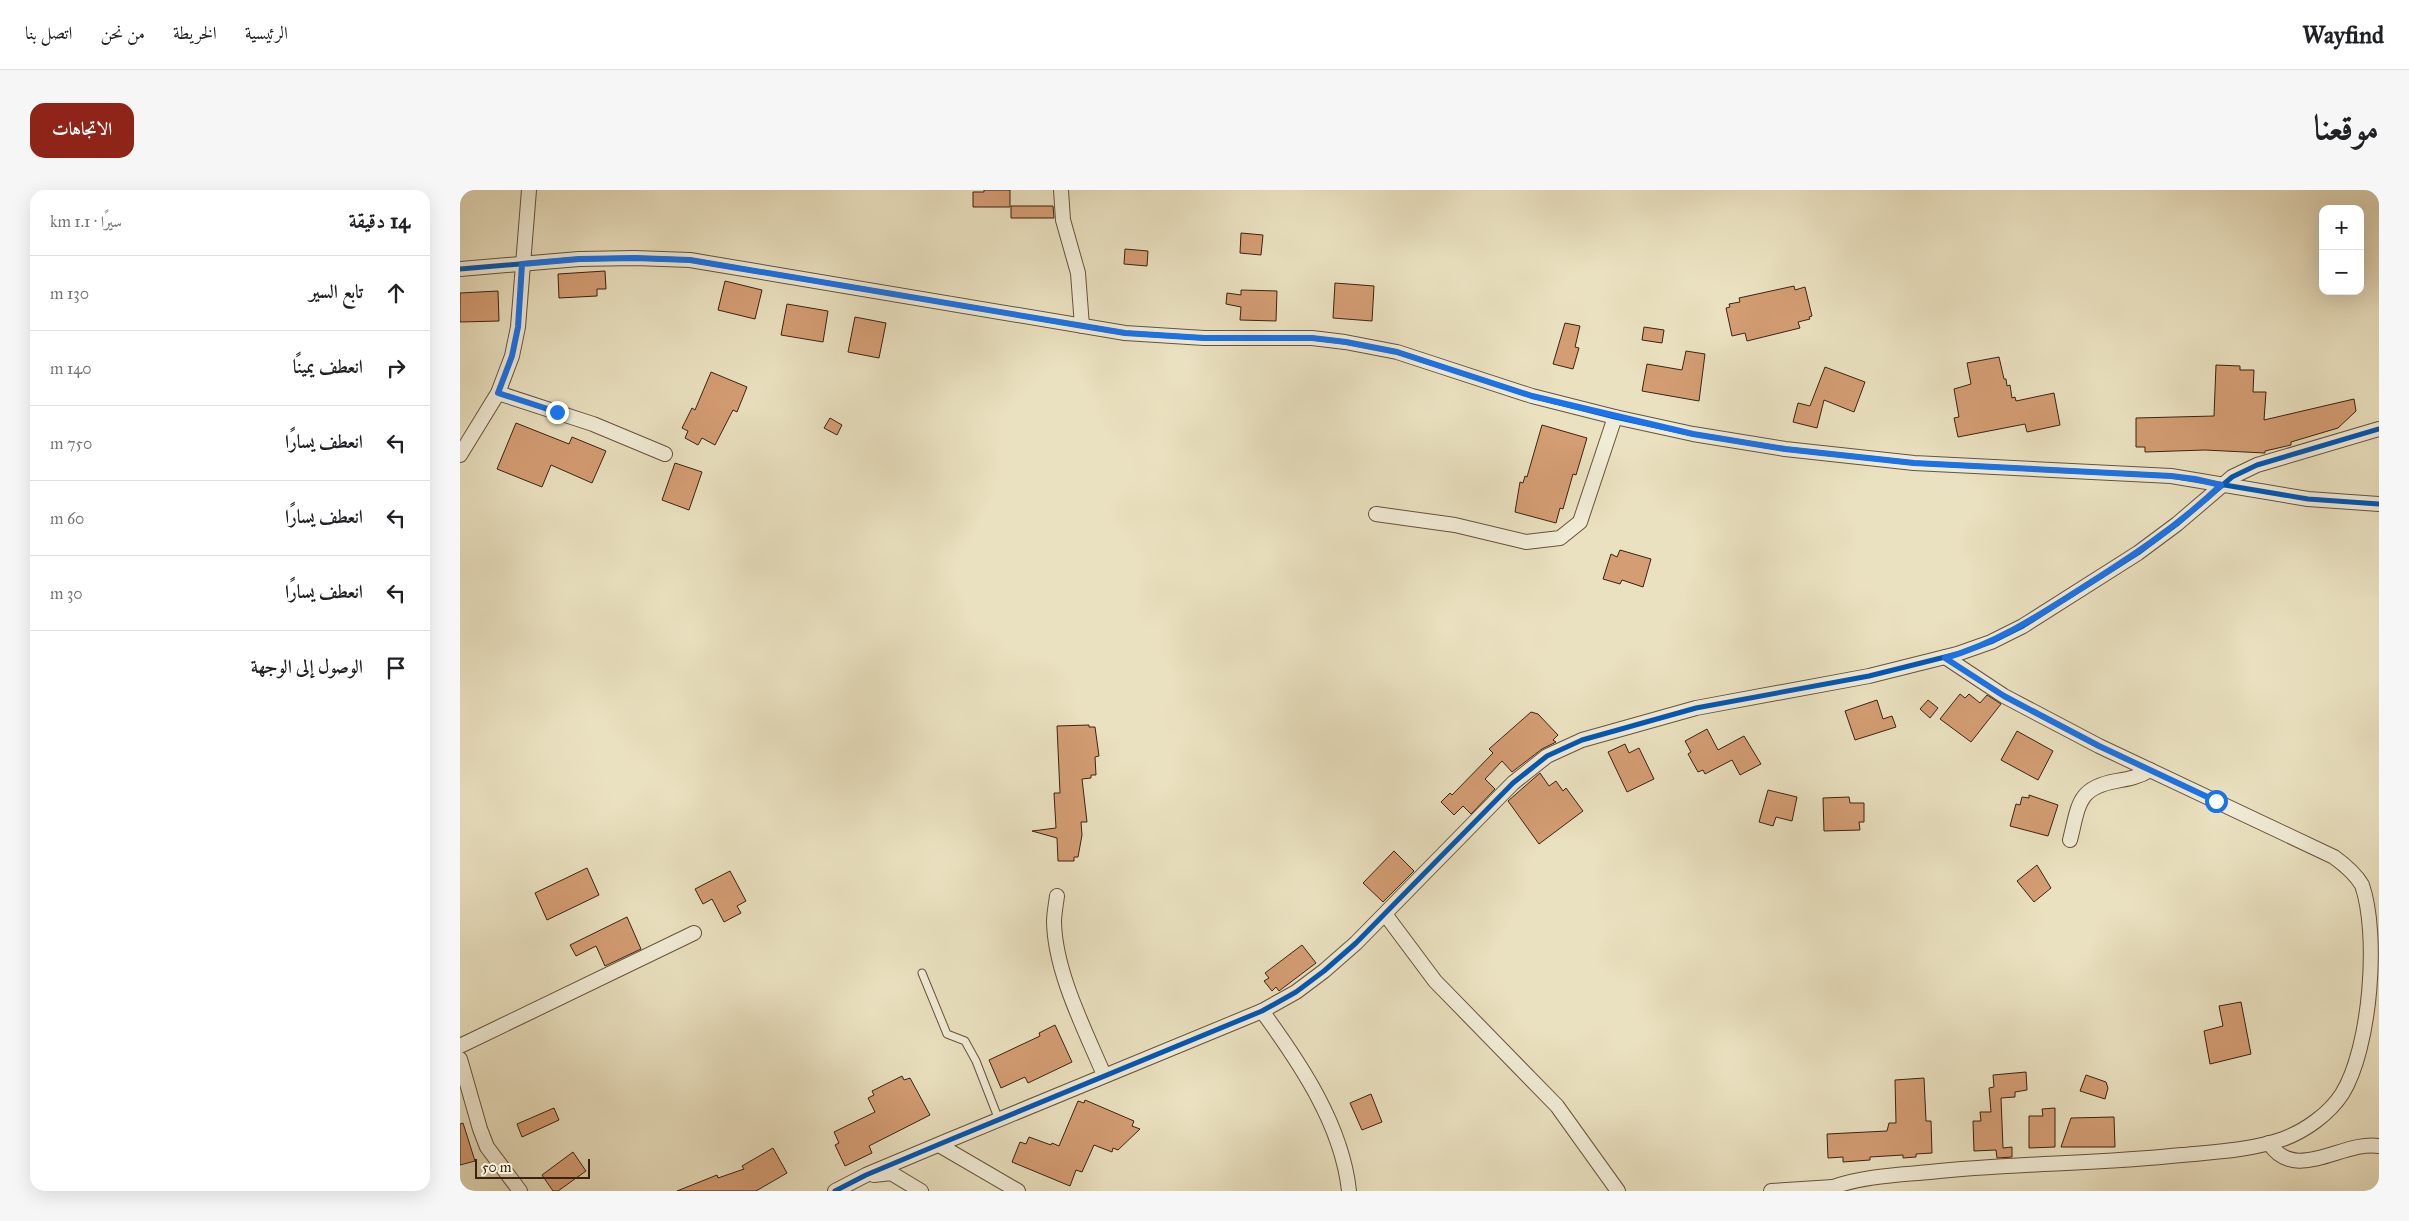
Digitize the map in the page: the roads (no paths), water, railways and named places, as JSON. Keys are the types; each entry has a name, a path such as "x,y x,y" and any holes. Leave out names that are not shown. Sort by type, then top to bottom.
{"street":[{"path":"460,455 498,393 512,356 518,327 529,190"},
{"path":"1061,190 1063,220 1078,273 1082,326"},
{"path":"460,268 579,259 635,258 690,260 1125,333 1204,338 1312,338 1346,342 1397,352 1532,396 1615,417 1693,434 1766,446 1904,462 2171,476 2308,498 2379,504"},
{"path":"498,393 593,424 665,454"},
{"path":"1376,514 1455,525 1526,542 1560,538 1580,522 1615,417"},
{"path":"835,1191 866,1175 1262,1011 1296,992 1324,971 1385,914 1513,783 1547,756 1563,748 1610,731 1696,708 1850,680 1945,658 1990,642 2023,626 2138,553 2177,524 2221,485 2257,465 2379,429"},
{"path":"1771,1191 1832,1189 1867,1178 1970,1168 2156,1158 2207,1153 2269,1143 2300,1132 2330,1109 2342,1094 2366,1038 2375,988 2376,952 2371,907 2362,885 2349,868 2334,857 2099,746 2004,696 1945,658"},
{"path":"2070,840 2080,803 2088,791 2100,784 2134,778 2150,770"},
{"path":"1057,896 1054,922 1058,952 1074,1002 1104,1075"},
{"path":"1385,914 1435,981 1557,1106 1618,1191"},
{"path":"460,1046 694,933"},
{"path":"1262,1011 1284,1040 1326,1116 1342,1158 1349,1191"},
{"path":"460,1059 487,1147 520,1191"},
{"path":"2269,1143 2278,1155 2294,1161 2379,1146"},
{"path":"939,1145 1018,1191"},
{"path":"866,1175 891,1174 921,1191"}],"lane":[{"path":"922,973 947,1034 965,1041 976,1061 999,1120"}]}
